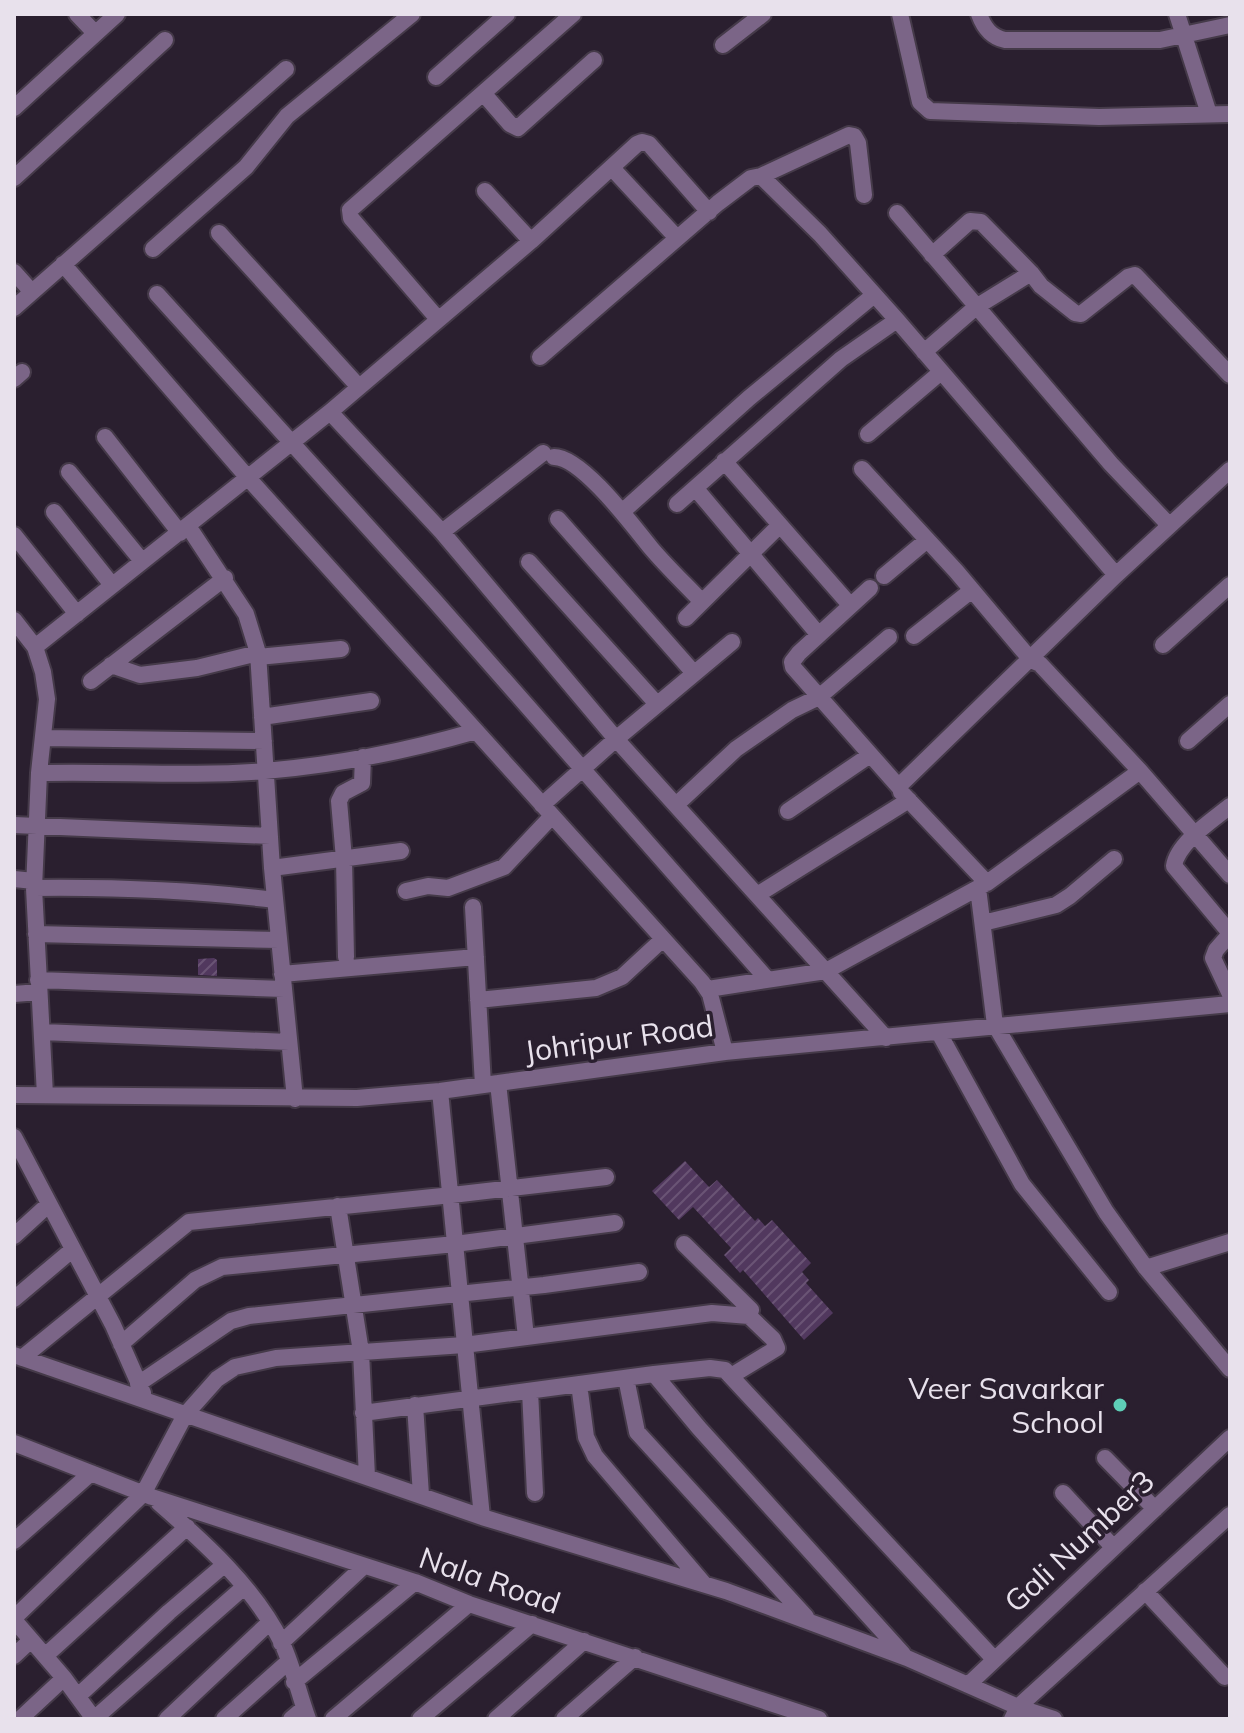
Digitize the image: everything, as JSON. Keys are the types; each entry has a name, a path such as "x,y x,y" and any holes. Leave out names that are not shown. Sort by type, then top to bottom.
{"street":[{"path":"77,14 95,33"},
{"path":"14,108 117,14"},
{"path":"153,249 246,167 287,116 412,14"},
{"path":"436,77 507,14"},
{"path":"438,319 351,218 350,210 573,14"},
{"path":"723,45 763,14"},
{"path":"900,14 920,102 930,111 1099,117 1230,114"},
{"path":"979,14 986,29 1005,40 1160,40 1230,25"},
{"path":"1177,14 1209,114"},
{"path":"14,178 165,40"},
{"path":"483,93 510,124 518,128 594,60"},
{"path":"14,308 286,69"},
{"path":"540,357 751,178 849,135 854,136 858,143 864,195"},
{"path":"35,647 330,412 531,241 637,144 646,142 709,212"},
{"path":"612,168 677,238"},
{"path":"761,176 820,234 897,320 1116,575"},
{"path":"485,191 531,241"},
{"path":"897,213 1111,464 1169,525"},
{"path":"932,255 970,221 981,222 1041,286 1075,313 1081,314 1128,277 1135,275 1230,375"},
{"path":"219,233 359,387"},
{"path":"63,264 249,479 708,989 725,1052"},
{"path":"14,272 31,291"},
{"path":"924,352 976,307 1031,273"},
{"path":"157,294 767,979"},
{"path":"622,512 749,398 874,295"},
{"path":"677,504 841,359 897,320"},
{"path":"868,434 941,372"},
{"path":"330,412 442,532 616,739 886,1038"},
{"path":"105,437 225,578 246,614 258,655 272,868 295,1099"},
{"path":"442,532 548,455 562,457 575,465 622,512 702,602"},
{"path":"724,461 850,605"},
{"path":"862,469 1031,660 1040,664 1140,771 1230,875"},
{"path":"904,794 902,782 1116,575 1230,470"},
{"path":"69,472 142,561"},
{"path":"696,489 819,635"},
{"path":"54,512 112,585"},
{"path":"558,519 693,672"},
{"path":"686,618 780,525"},
{"path":"14,535 77,614"},
{"path":"884,576 927,540"},
{"path":"529,562 657,704"},
{"path":"91,681 225,578"},
{"path":"1163,645 1230,585"},
{"path":"870,588 792,662 796,672 983,885 983,923 995,1025 1106,1212 1146,1268 1230,1369"},
{"path":"914,636 972,590"},
{"path":"16,628 35,647 47,699 39,773 34,884 45,1095"},
{"path":"676,805 752,737 792,710 819,697 889,637"},
{"path":"406,891 428,886 448,888 504,867 582,769 732,642"},
{"path":"111,665 140,675 197,668 258,655 341,649"},
{"path":"262,717 371,701"},
{"path":"1188,741 1230,704"},
{"path":"39,773 124,775 264,771 412,749 476,731"},
{"path":"44,738 264,741"},
{"path":"788,811 870,755"},
{"path":"346,957 339,801 343,793 359,786 363,780 363,757"},
{"path":"708,989 826,971 983,885 1140,771"},
{"path":"757,895 904,794"},
{"path":"1230,806 1195,835 1177,855 1174,866 1230,933 1213,958 1230,994"},
{"path":"14,825 270,836"},
{"path":"272,868 401,851"},
{"path":"983,923 1056,905 1114,859"},
{"path":"14,879 34,884 184,890 275,900"},
{"path":"473,907 478,1000 516,1236 526,1337"},
{"path":"36,934 279,940"},
{"path":"478,1000 596,988 622,977 663,939"},
{"path":"14,994 38,986 283,982 476,957"},
{"name":"Johripur Road","path":"14,1095 357,1098 440,1091 725,1052 1230,1004"},
{"path":"42,1032 289,1042"},
{"path":"939,1033 1022,1184 1109,1292"},
{"path":"440,1091 482,1517"},
{"path":"15,1140 97,1296 148,1402"},
{"path":"18,1356 189,1222 606,1177"},
{"path":"14,1236 49,1204"},
{"path":"338,1206 361,1352 367,1477"},
{"path":"121,1344 208,1272 235,1264 455,1244 615,1223"},
{"path":"1146,1268 1230,1242"},
{"path":"684,1244 751,1310 749,1316"},
{"path":"14,1299 72,1250"},
{"path":"138,1384 231,1321 249,1316 639,1272"},
{"path":"244,1587 94,1719 14,1619 149,1490 185,1415 217,1379 235,1367 276,1358 464,1345 712,1313 749,1316 773,1339 777,1348 731,1376"},
{"path":"18,1356 482,1517 705,1585 810,1621 968,1685 1015,1713 1054,1719"},
{"path":"363,1413 654,1374 710,1368 725,1370 994,1659"},
{"path":"654,1374 907,1658"},
{"path":"626,1378 637,1432 810,1621"},
{"path":"579,1384 586,1437 595,1456 705,1585"},
{"path":"530,1391 535,1493"},
{"path":"415,1405 421,1495"},
{"name":"Gali Number3","path":"968,1685 1230,1438"},
{"path":"15,1445 149,1490 224,1565 270,1622 289,1661 301,1715"},
{"path":"1105,1458 1155,1509"},
{"path":"14,1541 91,1473"},
{"name":"Nala Road","path":"149,1490 363,1567 415,1582 469,1604 819,1719"},
{"path":"1063,1493 1113,1547"},
{"path":"1015,1713 1230,1515"},
{"path":"45,1656 187,1527"},
{"path":"78,1696 224,1565"},
{"path":"281,1643 363,1567"},
{"path":"294,1682 415,1582"},
{"path":"1145,1591 1219,1671 1230,1660"},
{"path":"333,1719 469,1604"},
{"path":"167,1719 270,1622"},
{"path":"420,1719 532,1624"},
{"path":"14,1656 31,1640"},
{"path":"496,1719 584,1641"},
{"path":"564,1719 635,1657"},
{"path":"224,1719 289,1661"},
{"path":"20,1719 64,1678"}],"building":[{"path":"198,959 217,960 217,976 198,975"},
{"path":"685,1161 709,1187 717,1180 755,1221 758,1218 765,1226 772,1220 811,1263 802,1272 809,1280 806,1283 833,1313 804,1340 743,1270 740,1273 724,1255 731,1248 693,1207 679,1220 652,1191"}],"place":[{"name":"Veer Savarkar School","path":"1120,1405"}]}
